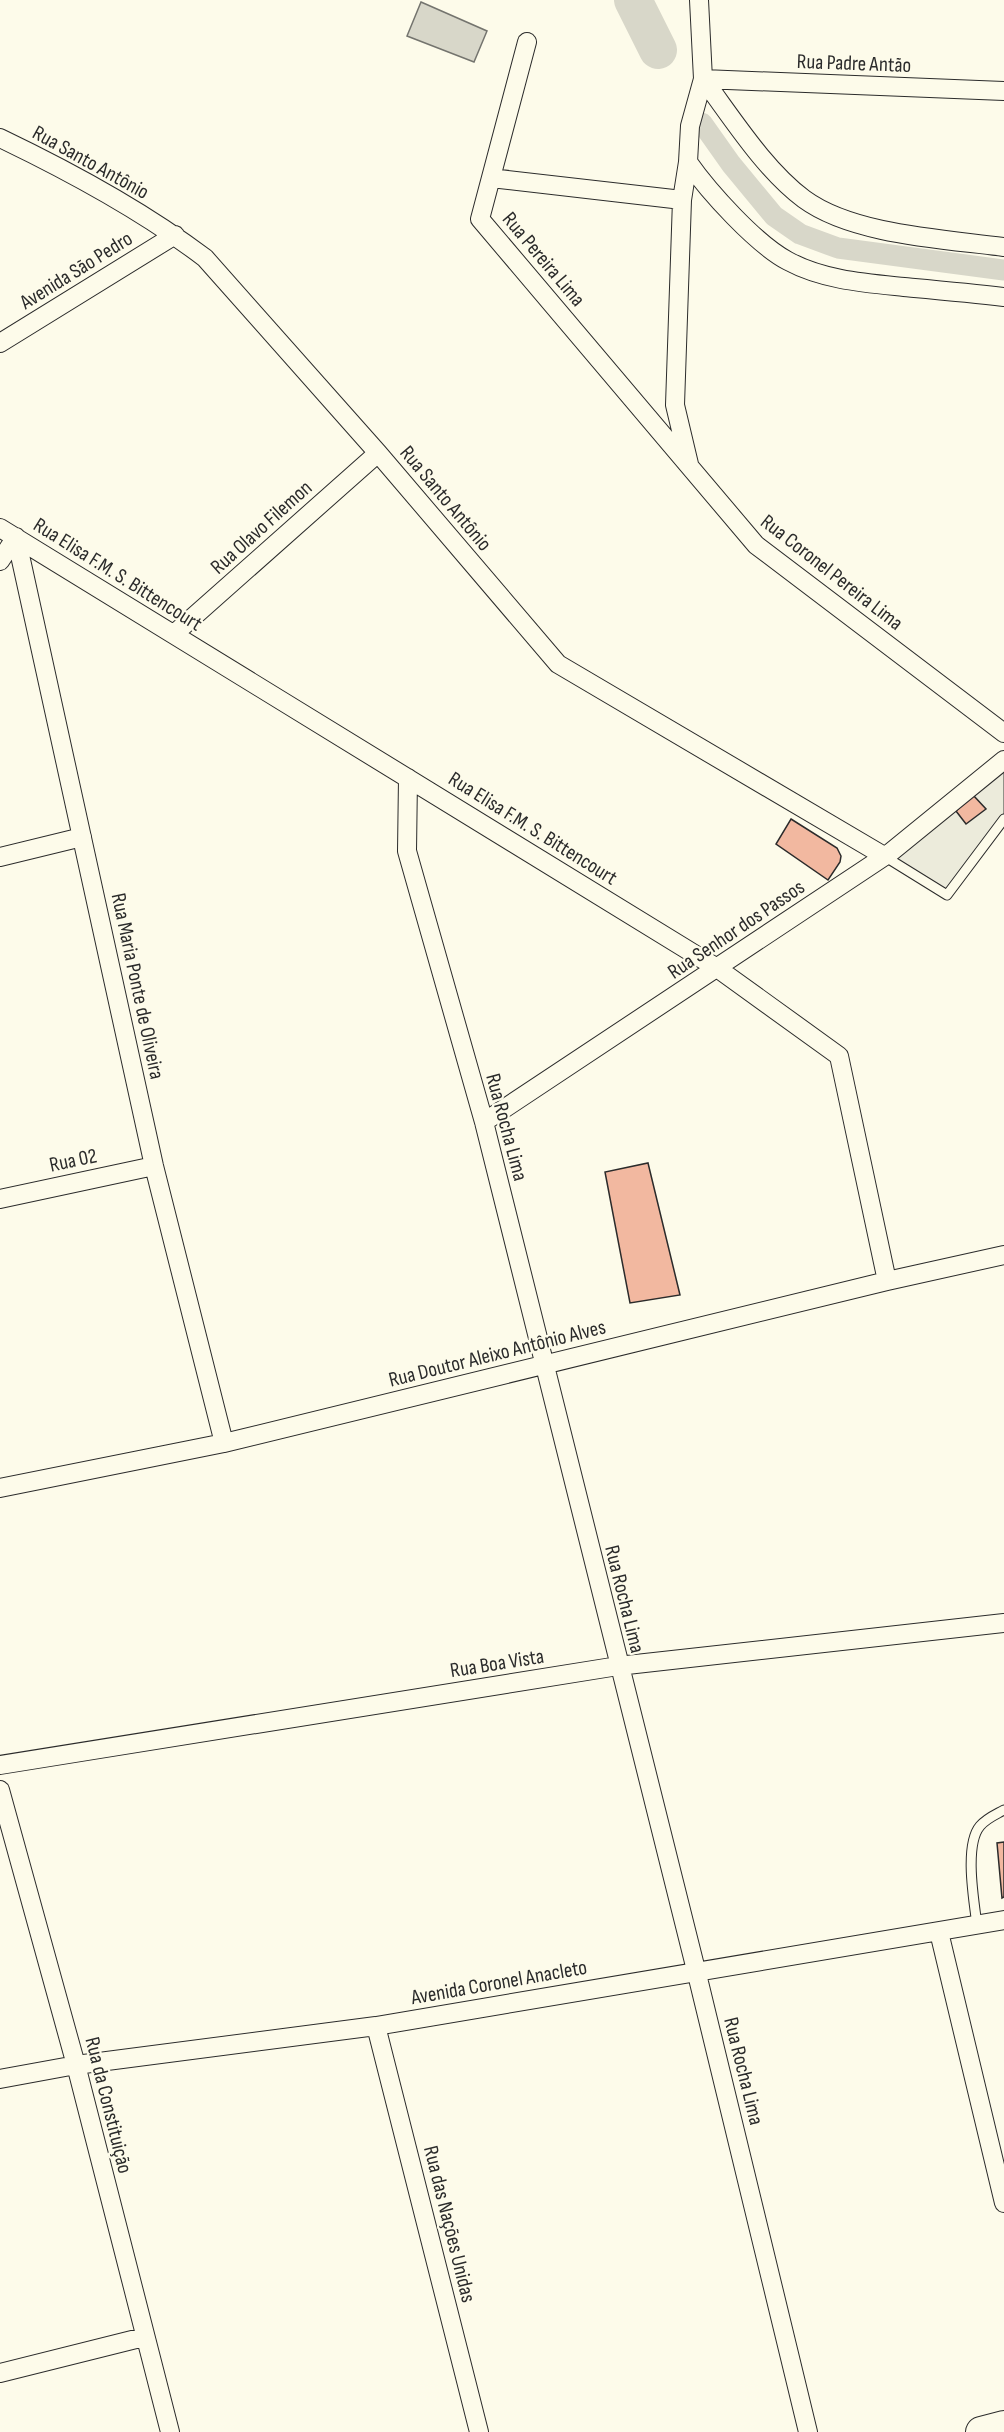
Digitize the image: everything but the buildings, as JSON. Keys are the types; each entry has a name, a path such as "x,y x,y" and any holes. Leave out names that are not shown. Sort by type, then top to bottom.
{"main road":[{"path":"981,2432 1004,2426"}],"street":[{"name":"Rua Coronel Pereira Lima","path":"699,0 703,80 690,126 688,162 682,200 675,405 690,468 756,545 1004,733"},
{"name":"Rua Pereira Lima","path":"527,42 480,219 690,468"},
{"name":"Rua Padre Antão","path":"703,80 1004,91"},
{"path":"703,80 773,170 805,199 836,216 888,231 1004,247"},
{"name":"Rua Santo Antônio","path":"0,138 46,160 175,235 205,258 378,453 558,664 884,856"},
{"path":"688,162 705,186 757,238 787,261 814,273 862,282 1004,297"},
{"path":"491,178 682,200"},
{"name":"Avenida São Pedro","path":"0,343 175,235"},
{"name":"Rua Olavo Filemon","path":"174,634 378,453"},
{"path":"0,561 8,533"},
{"name":"Rua Elisa F.M. S. Bittencourt","path":"8,533 717,968 839,1056 887,1281"},
{"name":"Rua Maria Ponte de Oliveira","path":"8,533 82,837 154,1166 224,1443"},
{"name":"Rua Senhor dos Passos","path":"484,1122 884,856 1004,760"},
{"name":"Rua Rocha Lima","path":"408,778 407,851 484,1122 618,1666 696,1970 808,2432"},
{"path":"0,857 82,837"},
{"name":"Rua 02","path":"0,1199 154,1166"},
{"name":"Rua Doutor Aleixo Antônio Alves","path":"0,1488 224,1443 887,1281 1004,1255"},
{"name":"Rua Boa Vista","path":"0,1765 618,1666 1004,1623"},
{"name":"Rua da Constituição","path":"0,1790 76,2065 170,2432"},
{"name":"Avenida Coronel Anacleto","path":"0,2079 76,2065 376,2026 696,1970 1004,1920"},
{"path":"939,1932 1004,2203"},
{"name":"Rua das Nações Unidas","path":"376,2026 480,2432"},
{"path":"0,2373 144,2337"}],"lane":[{"path":"884,856 946,895 1004,819"},
{"path":"977,1925 970,1864 978,1828 990,1817 1004,1810"}],"shaded area":[{"path":"421,2 487,31 474,62 407,36"},
{"path":"1004,764 1004,815 945,891 889,856"}],"waterway":[{"path":"633,0 658,50"},
{"path":"702,123 731,164 774,216 800,234 838,248 1004,270"}]}
